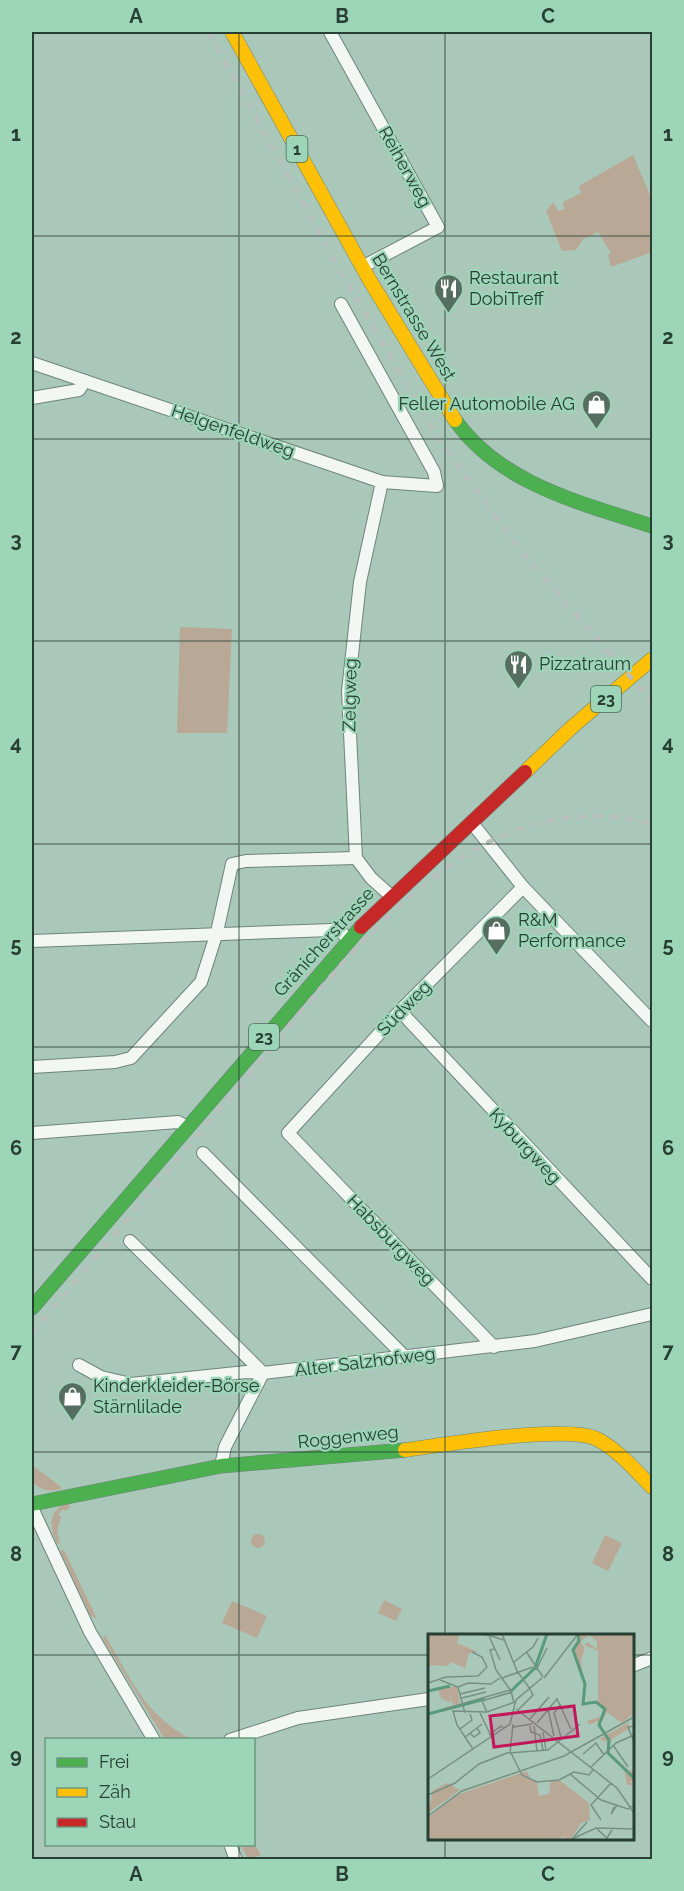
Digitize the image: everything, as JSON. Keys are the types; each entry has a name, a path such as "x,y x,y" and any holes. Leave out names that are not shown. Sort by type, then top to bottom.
{"main road":[{"name":"Bernstrasse West","path":"232,32 362,267 451,412 484,453 529,482 556,494 652,526"},
{"name":"Gränicherstrasse","path":"32,1308 348,939 572,726 652,659"},
{"name":"Roggenweg","path":"32,1506 221,1466 365,1454 521,1435 572,1433 595,1438 610,1447 652,1487"}],"street":[{"name":"Reiherweg","path":"330,32 438,227 362,267"},
{"name":"Helgenfeldweg","path":"32,363 382,482 437,486 434,472 341,304"},
{"path":"32,398 79,390 85,381"},
{"name":"Zelgweg","path":"356,858 348,691 360,582 382,482"},
{"path":"472,823 523,887 652,1021"},
{"path":"32,1067 115,1062 131,1058 201,982 217,932 232,864 246,861 356,858 371,878 391,896"},
{"name":"Südweg","path":"288,1133 400,1011 523,887"},
{"path":"32,941 217,932 331,930 340,932 348,939"},
{"name":"Kyburgweg","path":"400,1011 567,1192 652,1279"},
{"path":"32,1133 178,1122 187,1127"},
{"name":"Habsburgweg","path":"288,1133 494,1347"},
{"path":"202,1153 406,1358"},
{"path":"130,1241 263,1373 225,1447 221,1466"},
{"name":"Alter Salzhofweg","path":"79,1365 101,1377 130,1384 246,1372 263,1373 406,1358 535,1341 652,1314"},
{"path":"32,1506 90,1632 153,1738"},
{"path":"633,1666 652,1658"},
{"path":"236,1738 298,1718 428,1700"},
{"path":"230,1846 236,1860"}],"shaded area":[{"path":"633,155 652,200 652,252 611,267 608,255 611,253 598,232 583,239 576,250 562,251 546,211 553,202 558,211 564,209 563,202 581,193 579,186"},
{"path":"180,627 232,629 227,733 177,733"},
{"path":"32,1465 62,1489 46,1490 32,1482"},
{"path":"68,1502 70,1507 66,1511 63,1509 58,1515 61,1517 57,1531 60,1543 57,1544 52,1520 57,1510"},
{"path":"255,1534 261,1534 265,1541 261,1548 255,1548 251,1544 251,1538"},
{"path":"605,1535 622,1543 608,1571 592,1563"},
{"path":"64,1550 97,1619 90,1615 60,1551"},
{"path":"384,1600 402,1609 396,1621 378,1613"},
{"path":"232,1601 267,1616 257,1638 222,1623"},
{"path":"105,1635 131,1681 150,1707 161,1718 189,1738 164,1738 103,1639"},
{"path":"255,1845 261,1855 249,1859 241,1846"}],"railway":[{"path":"209,32 336,263 439,440 522,552 652,702"},
{"path":"32,1334 327,980 355,949 416,891 485,844 525,827 589,816 631,819 652,824"}],"traffic: fast":[{"path":"455,420 473,442 518,476 570,499 652,526"},
{"path":"32,1308 361,927"},
{"path":"32,1504 221,1466 405,1450"}],"traffic: slow":[{"path":"232,32 369,279 455,420"},
{"path":"525,772 572,727 652,659"},
{"path":"405,1450 504,1437 581,1435 597,1439 612,1449 652,1487"}],"traffic: jam":[{"path":"361,927 525,772"}],"place":[{"name":"Restaurant DobiTreff","path":"448,314"},
{"name":"Feller Automobile AG","path":"596,430"},
{"name":"Pizzatraum","path":"518,690"},
{"name":"R&M Performance","path":"497,956"},
{"name":"Kinderkleider-Börse Stärnlilade","path":"72,1422"}]}
